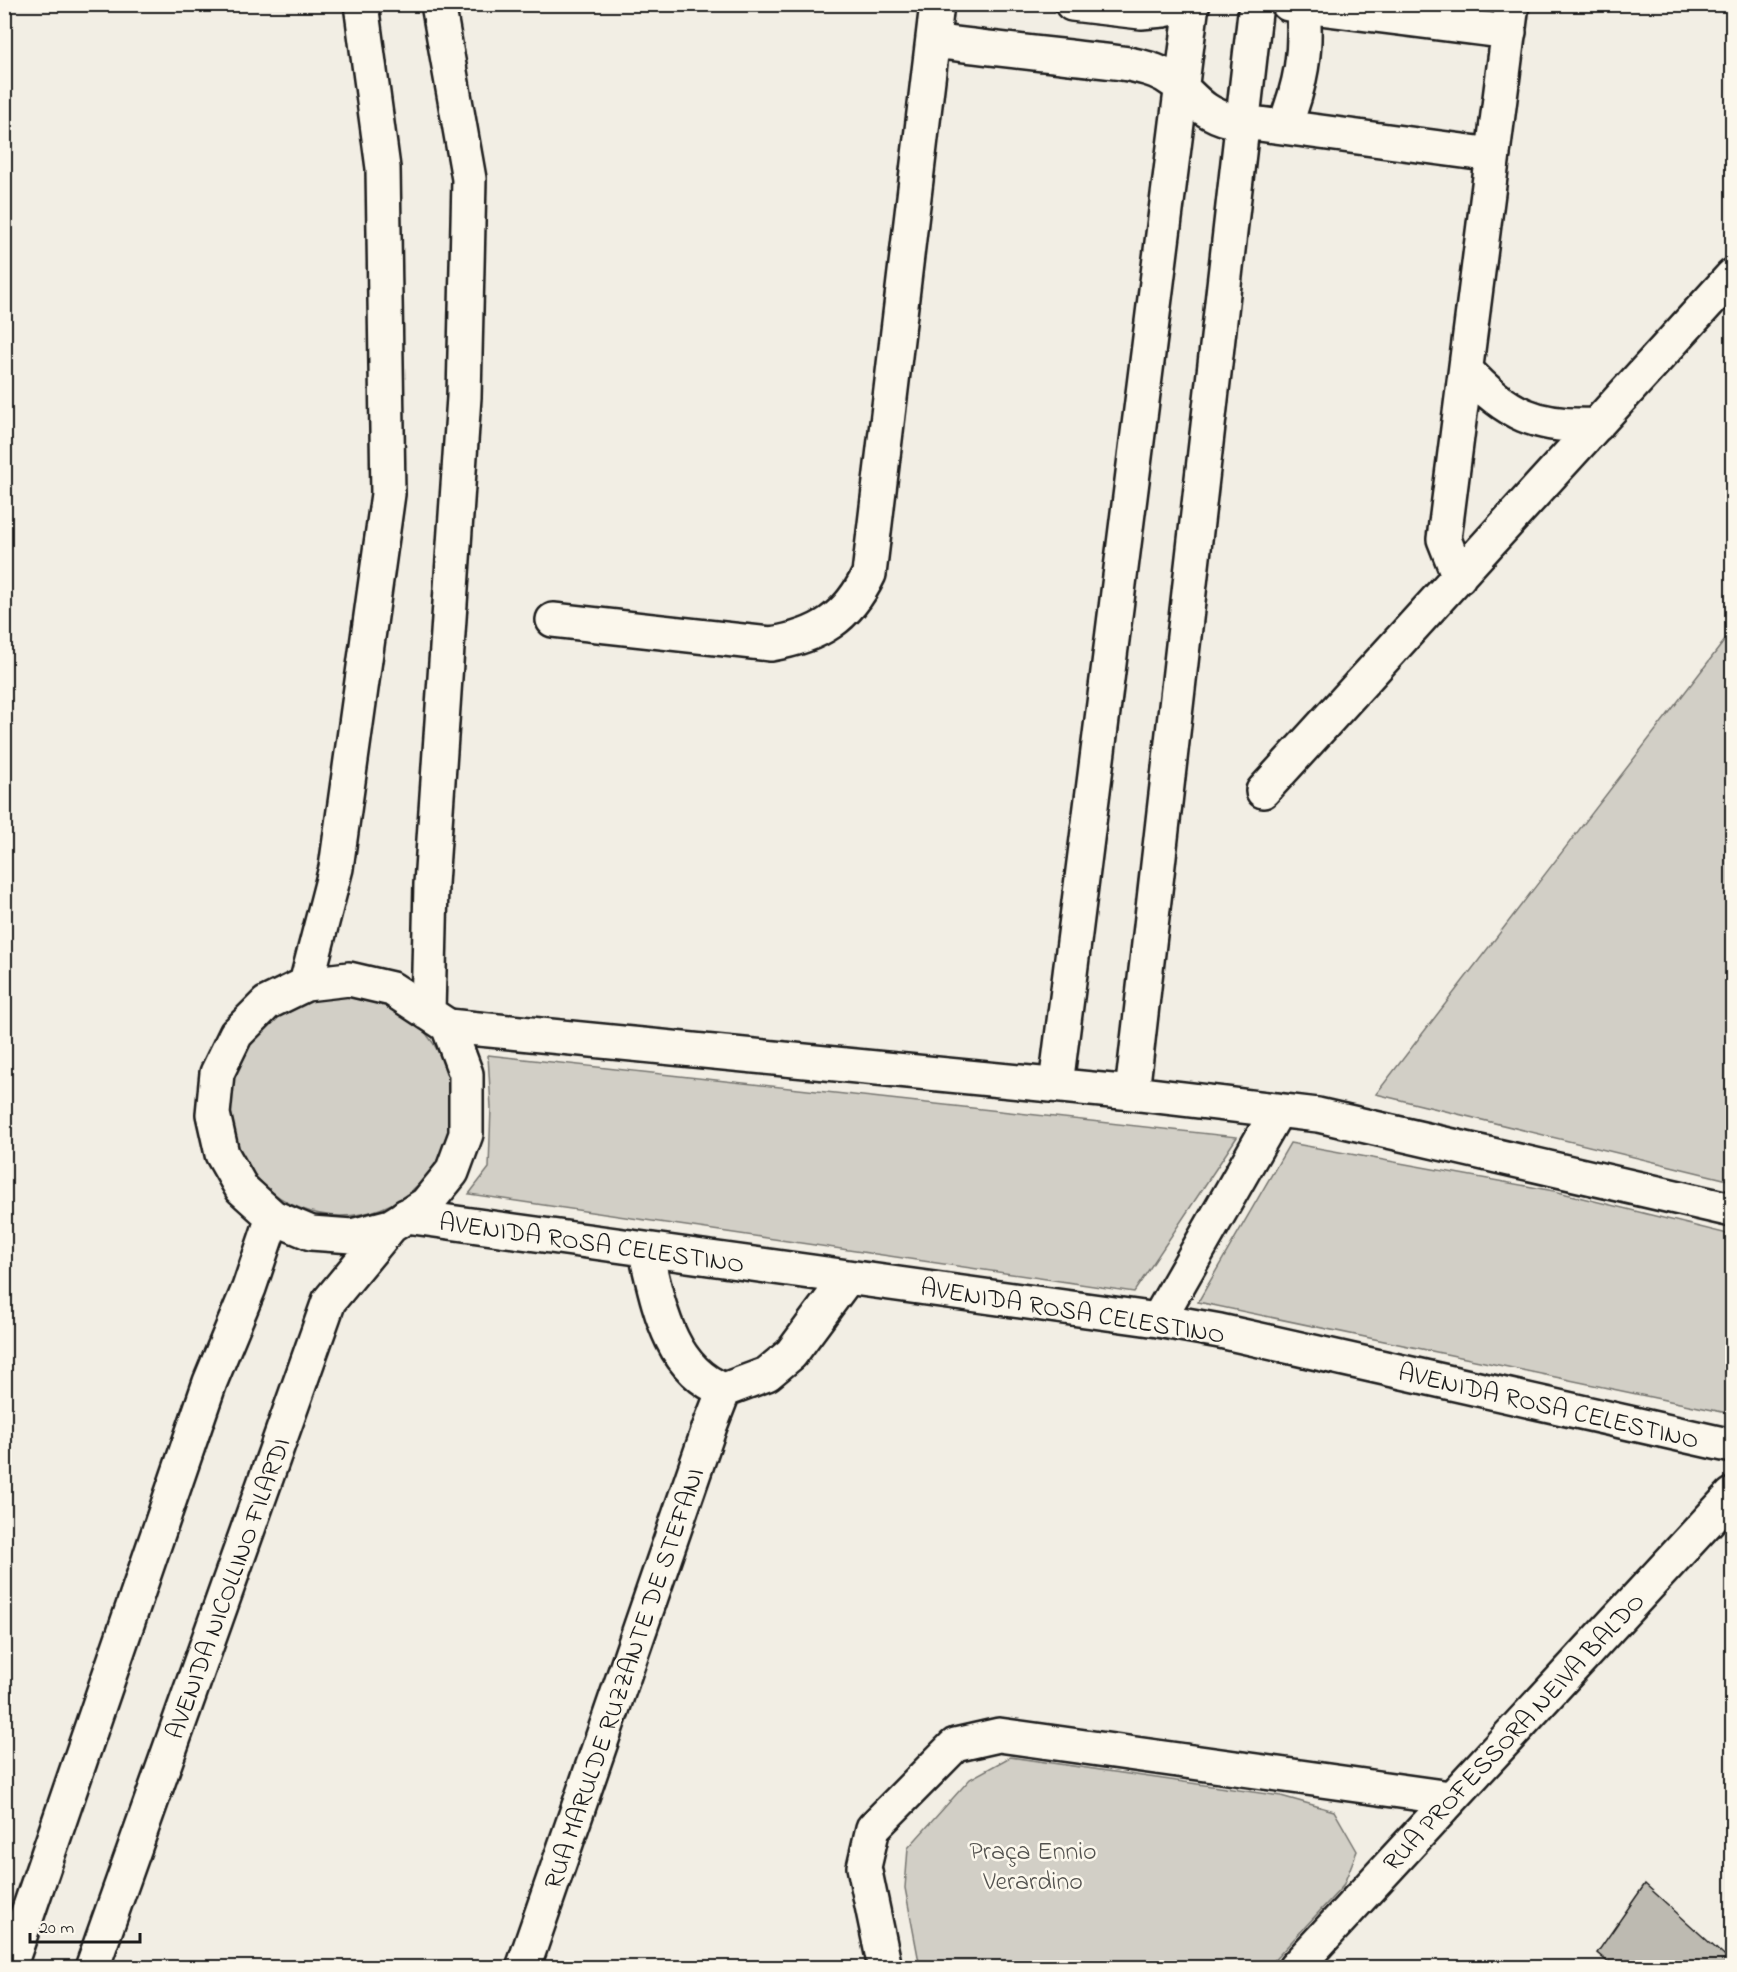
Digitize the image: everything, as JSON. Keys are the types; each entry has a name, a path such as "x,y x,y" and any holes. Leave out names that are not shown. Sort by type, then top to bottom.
{"street":[{"path":"306,984 336,868 388,494 383,168 362,4"},
{"path":"438,4 469,179 464,397 431,884 438,1020 466,1074 466,1134 452,1172 426,1204 399,1221 352,1236 311,1233 273,1217 242,1189 222,1154 213,1114 217,1073 236,1034 267,1002 306,984 349,979 392,990 438,1020 1132,1093 1317,1115 1732,1210"},
{"path":"553,620 771,644 814,633 833,622 860,592 869,574 938,4"},
{"path":"1056,1085 1192,5 1141,12 1072,4"},
{"path":"1132,1093 1256,4"},
{"path":"1284,127 1294,103 1304,54 1305,30 1296,5 1510,18 1444,539 1459,577"},
{"path":"933,41 1137,65 1158,72 1182,86 1193,100 1218,117 1493,155"},
{"path":"1263,791 1732,276"},
{"path":"1466,370 1501,404 1523,415 1547,423 1572,426 1597,425"},
{"path":"1158,1320 1278,1110"},
{"path":"9,1968 210,1382 249,1288 273,1217"},
{"name":"AVENIDA ROSA CELESTINO","path":"399,1221 645,1249 1158,1320 1220,1331 1732,1446"},
{"name":"AVENIDA NICOLLINO FILARDI","path":"92,1968 329,1301 399,1221"},
{"path":"645,1249 661,1314 684,1361 708,1384 724,1390 767,1374 791,1354 848,1277"},
{"name":"RUA MARULDE RUZZANTE DE STEFANI","path":"523,1968 724,1390"},
{"name":"RUA PROFESSORA NEIVA BALDO","path":"1295,1968 1732,1495"},
{"path":"885,1968 864,1867 873,1828 955,1745 999,1735 1450,1798"}],"green space":[{"path":"1732,631 1732,1181 1376,1094"},
{"path":"341,994 363,996 393,1007 411,1019 427,1035 439,1053 447,1073 452,1105 450,1127 439,1157 427,1175 411,1191 393,1203 373,1211 341,1216 319,1214 289,1203 271,1191 255,1175 243,1157 235,1137 230,1105 232,1083 243,1053 255,1035 271,1019 289,1007 309,999"},
{"path":"488,1055 1237,1137 1134,1292 469,1194 489,1168 491,1107"},
{"path":"1290,1143 1554,1191 1732,1235 1732,1414 1198,1302"},
{"name":"Praça Ennio Verardino","path":"1010,1757 1281,1796 1334,1811 1357,1851 1343,1886 1268,1967 920,1967 905,1888 908,1848 970,1779"}],"building":[{"path":"1645,1884 1732,1963 1732,1968 1615,1968 1597,1953"}]}
